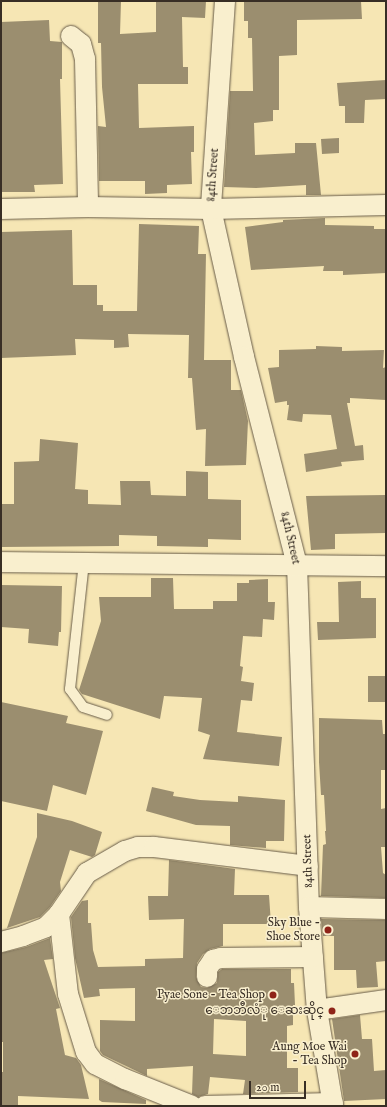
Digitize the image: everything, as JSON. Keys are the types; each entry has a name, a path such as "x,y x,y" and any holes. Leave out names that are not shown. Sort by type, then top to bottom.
{"street":[{"name":"84th Street","path":"225,1 211,209 244,357 297,565 309,907 317,1010 333,1104"},
{"path":"71,36 81,44 85,59 88,207"},
{"path":"1,209 88,207 211,209 386,205"},
{"path":"1,562 386,566"},
{"path":"1,942 23,936 46,927 59,914 87,873 125,850 138,847 154,847 308,866"},
{"path":"309,907 386,909"},
{"path":"59,914 68,994 86,1052 95,1064 125,1079 192,1106"},
{"path":"206,977 207,969 213,960 221,958 313,956"},
{"path":"317,1010 386,1000"},
{"path":"205,1106 333,1104"}],"lane":[{"path":"84,562 70,688 83,707 107,715"}],"building":[{"path":"98,1 121,1 120,34 156,32 156,1 206,1 205,18 182,17 183,67 188,67 188,84 138,84 139,128 194,126 194,152 191,152 192,184 167,185 167,193 145,194 145,181 99,181 98,126 106,127 102,87 101,43 98,43"},
{"path":"244,1 361,1 362,19 297,20 297,55 279,56 279,110 273,110 273,121 254,123 255,155 295,153 295,143 316,143 321,195 306,195 306,185 256,188 224,187 230,91 253,91 252,38 248,38 248,21 244,21"},
{"path":"49,20 50,41 62,42 62,79 60,79 63,184 34,185 35,192 1,192 1,22"},
{"path":"386,80 386,99 365,100 364,123 345,123 345,106 339,106 337,83"},
{"path":"339,138 339,153 322,154 321,139"},
{"path":"325,218 325,225 374,226 374,229 386,229 386,273 343,275 343,271 323,271 324,266 251,270 245,227 283,222 283,220"},
{"path":"139,224 199,226 198,254 206,254 204,360 231,360 231,390 241,390 248,421 246,465 205,466 206,429 196,430 192,378 188,378 189,335 128,334 129,347 114,348 114,340 75,339 76,355 1,358 1,232 72,230 73,285 97,285 97,305 103,305 103,311 137,311"},
{"path":"316,346 342,347 342,351 384,350 383,368 386,367 386,400 350,398 350,403 347,403 355,446 363,445 364,460 341,462 342,466 306,472 304,454 337,449 331,415 303,414 302,422 287,420 289,405 287,405 287,401 275,403 268,368 279,367 279,350 316,349"},
{"path":"40,439 78,443 75,489 88,490 88,504 121,505 120,481 150,481 151,495 186,496 186,471 208,472 208,499 241,500 241,540 208,539 208,547 157,546 157,536 119,535 119,546 1,547 1,504 14,504 14,462 39,461"},
{"path":"386,495 386,533 335,534 335,549 311,550 306,496"},
{"path":"151,578 173,578 174,609 213,609 213,601 237,601 237,583 249,583 249,580 268,579 268,602 275,602 274,620 263,619 262,637 243,636 240,666 243,667 241,681 254,683 252,701 241,700 237,732 282,737 279,766 203,759 210,735 198,731 202,698 164,696 160,719 82,694 79,690 101,621 99,597 151,597"},
{"path":"361,581 361,598 376,598 376,638 318,640 317,622 339,622 338,582"},
{"path":"1,585 62,586 61,632 59,632 58,646 28,643 29,629 1,627"},
{"path":"368,676 386,676 386,702 368,702"},
{"path":"1,702 68,716 66,723 103,731 86,795 53,785 47,811 1,801"},
{"path":"319,718 382,720 383,734 386,734 386,770 381,770 381,809 386,808 386,847 381,847 383,873 386,875 386,898 321,896 323,845 326,844 326,831 324,795 321,795"},
{"path":"152,787 174,792 173,796 200,800 238,802 238,796 285,800 284,841 266,841 266,848 230,845 230,826 196,825 146,811"},
{"path":"37,813 72,821 102,832 95,855 92,857 70,850 60,882 61,891 50,907 40,917 7,928 37,837"},
{"path":"169,860 235,869 234,895 269,895 271,924 223,924 223,946 210,949 203,954 197,963 196,977 201,987 207,988 217,983 218,972 222,969 291,969 291,983 294,983 295,1005 293,1005 293,1025 287,1026 287,1068 298,1068 298,1092 243,1094 245,1080 210,1077 208,1094 198,1097 192,1094 193,1066 147,1069 147,1076 103,1055 100,1051 100,1020 135,1021 135,988 99,989 100,996 84,998 75,958 71,917 82,901 88,900 88,923 91,923 93,950 98,967 145,966 145,959 183,958 184,919 149,920 148,896 168,896","holes":["214,1019 246,1021 246,1056 213,1054"]},
{"path":"321,919 386,920 386,961 376,962 378,987 357,988 356,970 334,970 334,936 323,936"},
{"path":"50,938 53,959 44,960 60,1008 56,1009 65,1055 76,1058 81,1065 89,1099 18,1096 18,1106 1,1106 3,1042 1,1042 1,953 26,947"},
{"path":"360,1015 362,1039 372,1039 374,1071 386,1070 386,1099 344,1101 332,1019"},
{"path":"99,1079 146,1100 146,1104 102,1102 99,1100"}],"place":[{"name":"Sky Blue - Shoe Store","path":"328,930"},
{"name":"Pyae Sone - Tea Shop","path":"273,995"},
{"name":"ေဘဘီလံု ေဆးဆိုင္","path":"332,1011"},
{"name":"Aung Moe Wai - Tea Shop","path":"355,1054"}]}
